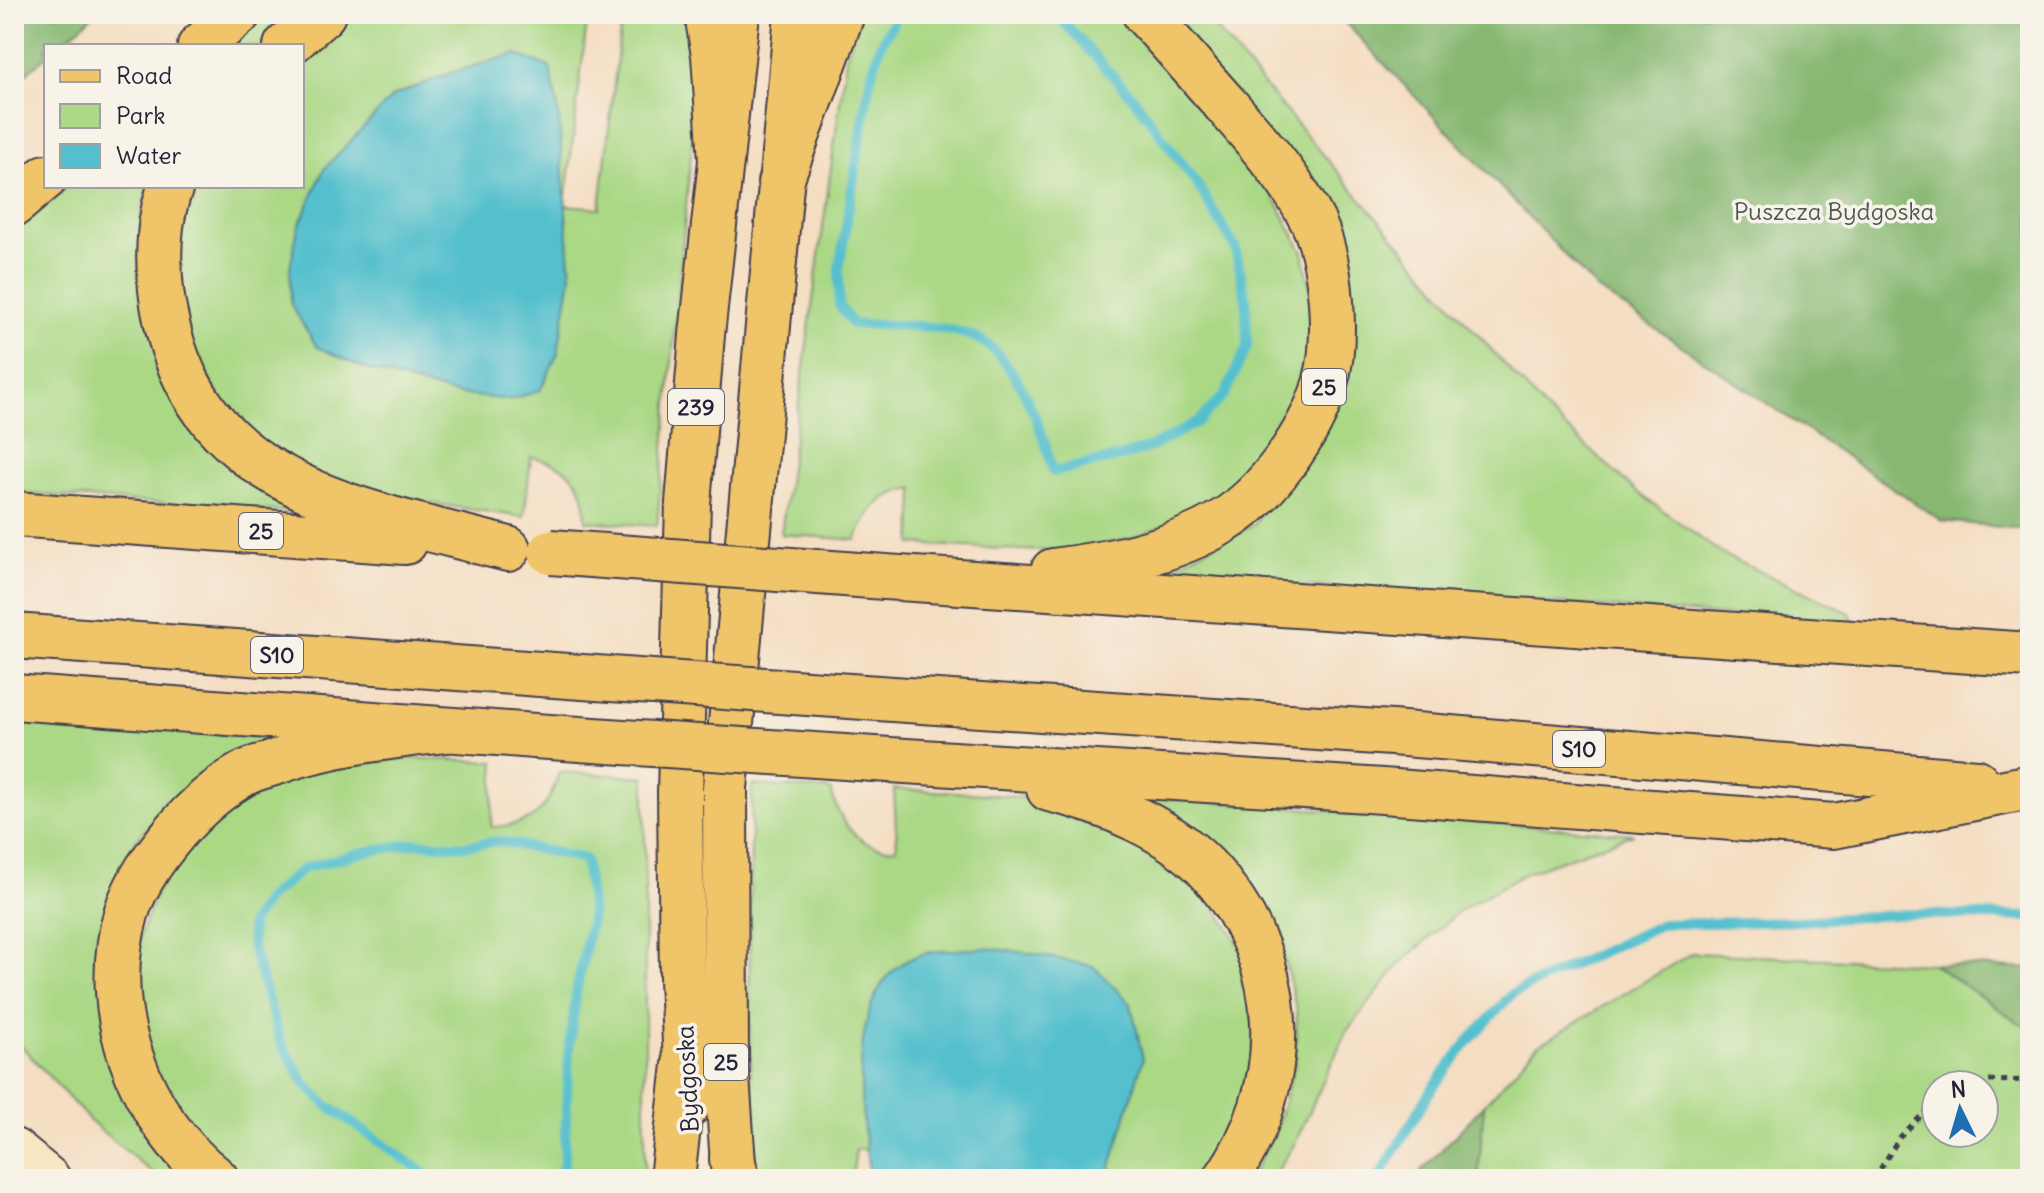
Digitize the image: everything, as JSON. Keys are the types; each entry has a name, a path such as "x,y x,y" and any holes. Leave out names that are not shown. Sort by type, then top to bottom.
{"main road":[{"path":"202,44 238,14"},
{"path":"288,44 323,14"},
{"path":"707,14 714,55 721,161"},
{"name":"239","path":"721,161 737,14"},
{"path":"780,183 797,14"},
{"name":"25","path":"780,183 842,14"},
{"name":"25","path":"14,514 969,582 1079,567 1158,552 1223,522 1275,478 1303,433 1325,384 1332,336 1331,288 1314,224 1278,165 1145,14"},
{"name":"Bydgoska","path":"693,1179 682,980 680,793 688,503 721,161"},
{"path":"14,204 44,179"},
{"name":"Bydgoska","path":"734,1172 726,1061 725,788 780,183"},
{"path":"171,188 160,243 160,294 172,350 193,396 231,443 281,478 342,505 508,549"},
{"path":"969,582 2030,655"},
{"name":"S10","path":"14,636 1360,731 2030,786"},
{"path":"14,697 941,765 1383,791 1834,826 2030,786"},
{"path":"216,1179 200,1167 165,1126 141,1085 120,1019 116,962 127,911 152,860 193,811 246,773 301,753 446,730"},
{"path":"941,765 1078,795 1128,813 1178,845 1212,874 1248,924 1268,972 1274,1030 1267,1091 1245,1152 1226,1179"},
{"path":"672,1179 685,1065"}],"street":[{"path":"14,1150 49,1179"}],"path":[{"path":"2000,1081 2030,1080"},
{"path":"1874,1179 1900,1137 1920,1117"}],"green space":[{"path":"14,14 95,14 60,44 44,44 44,58 14,84"},
{"path":"267,14 300,14 263,44 232,44"},
{"path":"342,14 585,14 586,30 565,205 600,208 622,14 687,14 696,96 657,526 586,521 583,495 573,477 556,465 531,457 524,517 381,496 325,478 267,447 230,415 184,336 177,231 188,188 304,188 304,46"},
{"path":"859,14 1124,14 1270,190 1303,252 1314,308 1303,403 1239,495 1133,538 1078,550 912,544 914,488 892,494 877,505 856,540 781,534 846,58"},
{"path":"1167,14 1203,14 1461,316 1546,410 1636,491 1722,554 1850,613 1855,625 1156,575 1255,524 1351,302"},
{"name":"Puszcza Bydgoska","path":"1337,14 2030,14 2030,530 1942,521 1597,289"},
{"path":"66,188 149,188 143,202 138,267 240,474 303,513 14,493 14,233"},
{"path":"14,719 277,738 188,784 136,840 108,903 190,1179 160,1179 91,1122 14,1038"},
{"path":"408,758 495,762 491,827 518,823 537,814 550,797 559,772 645,777 645,1179 245,1179 211,1152 153,1073 134,987 140,936 156,893 189,843 230,804 272,780 329,766"},
{"path":"752,785 831,790 839,814 853,833 872,845 884,848 897,848 894,789 1033,799 1092,818 1154,853 1182,875 1207,899 1227,925 1241,951 1254,1029 1253,1059 1246,1090 1228,1140 1211,1168 1201,1179 870,1179 866,1150 856,1149 852,1179 757,1179 750,1031"},
{"path":"1139,796 1634,834 1526,873 1459,911 1399,965 1346,1032 1295,1143 1272,1179 1250,1179 1276,1129 1295,1063 1297,1013 1285,961 1265,911 1220,854"},
{"path":"1692,953 1933,964 2030,1030 2030,1179 1478,1179 1484,1105 1537,1046"},
{"path":"1933,964 2030,969 2030,1030"},
{"path":"1484,1105 1478,1179 1414,1179"}],"water":[{"path":"515,54 550,67 558,109 571,277 558,353 540,391 508,400 450,393 366,369 317,347 291,305 290,267 298,228 324,169 393,96 450,73"},
{"path":"984,948 1093,966 1131,1004 1143,1059 1109,1173 1103,1179 870,1179 863,1122 862,1055 866,1023 876,994 893,971 917,956"}],"waterway":[{"path":"898,14 881,44 870,80 839,269 839,305 852,324 951,330 980,340 993,350 1006,364 1027,399 1053,472 1153,446 1199,421 1225,394 1247,347 1246,300 1235,247 1197,184 1135,100 1056,14"},
{"path":"433,1179 328,1106 306,1085 281,1043 252,947 251,923 269,897 304,868 364,852 415,843 464,846 499,841 585,859 592,914 576,993 569,1050 564,1164 557,1179"},
{"path":"1378,1179 1429,1093 1466,1044 1513,993 1662,924 1797,921 1910,914 2030,917"}]}
